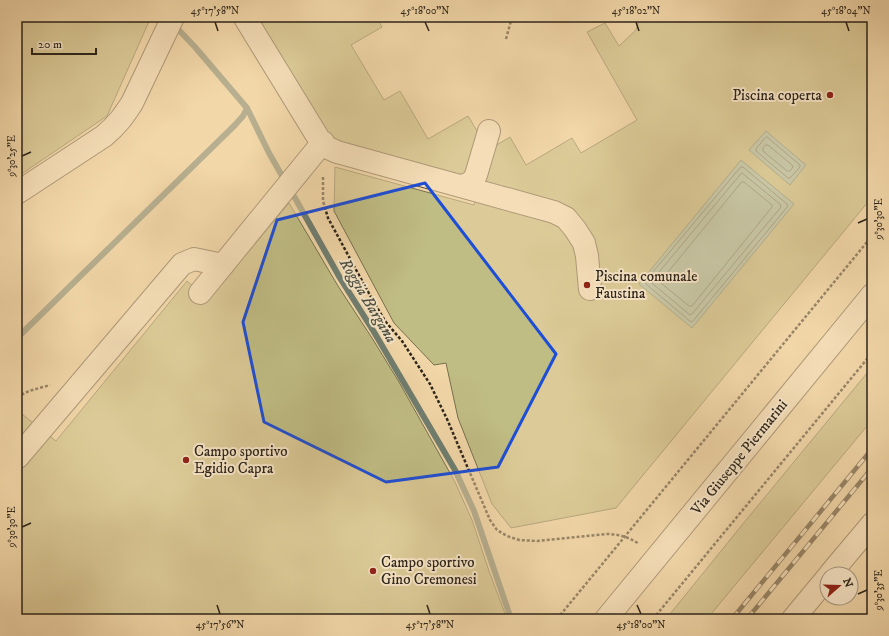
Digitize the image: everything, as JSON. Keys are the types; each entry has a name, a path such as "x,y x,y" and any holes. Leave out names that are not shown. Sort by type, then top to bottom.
{"street":[{"path":"244,17 319,139 324,144 337,152 554,212 566,218 584,243 587,256 590,289"},
{"path":"17,193 104,136 115,127 124,117 132,103 170,24"},
{"path":"460,186 466,186 474,180 488,131"},
{"path":"200,293 288,185 324,144"},
{"path":"18,457 182,264 194,259 223,265"},
{"name":"Via Giuseppe Piermarini","path":"606,619 872,295"},
{"path":"837,566 872,524"},
{"path":"793,619 819,588"}],"path":[{"path":"506,39 512,17"},
{"path":"324,144 322,183 323,201 328,218 385,321 402,341 430,384 447,419 490,520 497,530 506,536 518,540 537,541 615,534 625,536 658,556"},
{"path":"557,619 872,236"},
{"path":"653,619 872,353"}],"highlighted area":[{"path":"425,183 556,354 498,467 386,482 264,422 243,322 277,220"}],"shaded area":[{"path":"17,17 151,17 107,116 17,177"},
{"path":"264,17 376,17 382,27 351,45 384,100 400,91 428,139 468,116 479,137 469,173 459,177 338,143 328,134 263,26 261,21"},
{"name":"Piscina comunale Faustina","path":"640,17 872,17 872,205 868,202 616,508 511,528 492,504 458,418 446,363 434,365 394,323 334,211 335,167 474,205 495,146 510,137 526,165 572,138 581,153 637,120 587,32 605,23 619,46 636,30"},
{"name":"Campo sportivo Egidio Capra","path":"289,203 338,286 399,382 455,482 472,520 507,619 17,619 17,410 56,441 187,281 208,299"},
{"path":"872,367 872,420 707,619 666,619 742,525"}],"water":[{"path":"766,131 806,165 790,185 749,150"},
{"path":"741,160 794,204 692,328 639,284"}],"waterway":[{"name":"Roggia Bargana","path":"174,25 195,47 247,108 269,153 285,181"},
{"path":"17,338 235,125 243,116 247,108"},
{"name":"Roggia Bargana","path":"290,189 340,278 374,332 455,470 474,511 511,619"}],"railway":[{"path":"732,619 872,449"},
{"path":"747,619 872,468"}],"place":[{"name":"Piscina coperta","path":"830,95"},
{"name":"Piscina comunale Faustina","path":"587,285"},
{"name":"Campo sportivo Egidio Capra","path":"186,460"},
{"name":"Campo sportivo Gino Cremonesi","path":"373,571"}]}
